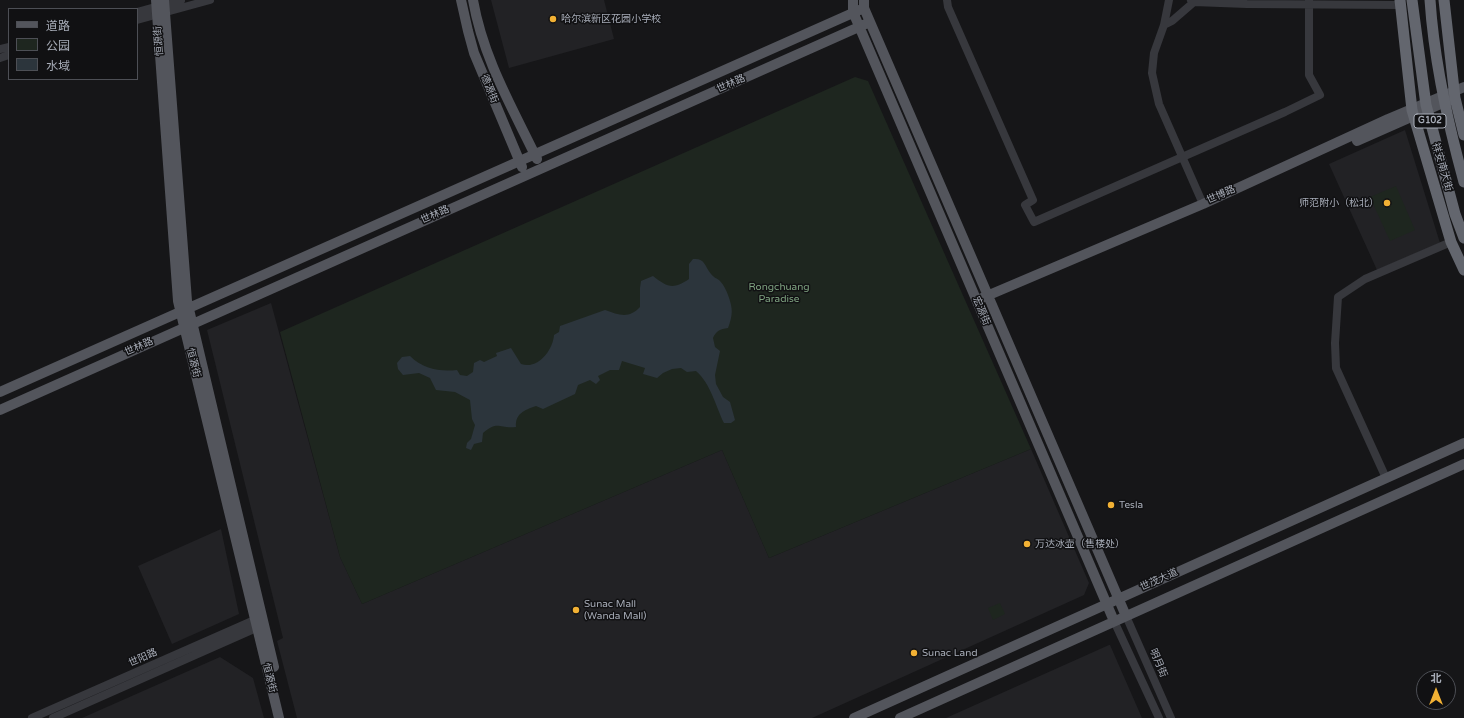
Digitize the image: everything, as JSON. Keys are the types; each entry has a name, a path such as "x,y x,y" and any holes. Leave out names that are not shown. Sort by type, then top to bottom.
{"highway":[{"name":"祥安南大街","path":"1412,0 1426,107 1452,201 1464,238"},
{"name":"祥安南大街","path":"1430,0 1444,99 1464,182"},
{"path":"1444,0 1459,93 1464,136"},
{"path":"1400,2 1413,113 1451,242 1464,270"}],"main road":[{"name":"德源街","path":"461,0 474,52 526,174"},
{"name":"德源街","path":"473,0 476,18 492,67 509,105 541,168"},
{"name":"宏源街","path":"854,0 853,12 859,27 1114,621"},
{"name":"世林路","path":"0,392 853,12 864,4"},
{"name":"宏源街","path":"864,4 870,22 1126,616"},
{"name":"恒源街","path":"161,6 187,301 184,310 259,622 279,718"},
{"name":"世林路","path":"0,410 526,174 870,22"},
{"name":"世博路","path":"989,298 1459,93"},
{"name":"世博路","path":"978,303 1413,113"},
{"name":"世茂大道","path":"858,717 1464,443"},
{"name":"世茂大道","path":"900,718 1464,464"},
{"name":"恒源街","path":"259,622 286,718"}],"street":[{"path":"138,12 181,0"},
{"path":"138,19 161,6 210,0"},
{"path":"947,0 951,14 1033,200 1025,206 1034,222 1320,95 1310,75 1309,2"},
{"path":"1169,0 1164,25 1154,53 1152,72 1158,104 1203,204"},
{"path":"1164,25 1172,21 1193,1 1400,2"},
{"path":"1386,478 1336,368 1335,343 1338,297 1365,279 1451,242"},
{"name":"明月街","path":"1126,616 1170,718"},
{"path":"1114,621 1159,718"},
{"name":"世阳路","path":"32,718 259,622"},
{"name":"世阳路","path":"53,718 259,622"}],"shaded area":[{"name":"哈尔滨新区花园小学校","path":"491,0 604,0 614,39 509,68"},
{"name":"师范附小（松北）","path":"1405,130 1440,243 1377,270 1329,164"},
{"path":"271,303 340,557 362,604 722,450 769,558 1031,449 1089,583 1084,595 812,718 297,718 277,641 283,638 207,330"},
{"path":"221,529 239,614 172,644 138,566"},
{"path":"1109,645 1142,718 946,718"},
{"path":"220,657 253,678 264,718 82,718"}],"green space":[{"name":"Rongchuang Paradise","path":"855,77 868,81 1031,449 769,558 722,450 362,604 340,557 280,332"},
{"path":"1396,186 1415,230 1390,241 1370,197"},
{"path":"1000,603 1005,614 993,620 988,608"}],"water":[{"path":"693,259 702,261 712,275 719,280 724,286 731,304 732,315 728,328 719,331 713,338 715,347 720,351 715,375 716,384 723,397 730,402 735,420 731,423 724,423 706,382 696,371 687,372 681,368 672,369 663,373 657,378 643,374 645,368 622,361 619,370 610,370 598,376 600,380 596,384 590,380 578,385 575,394 543,409 536,406 524,411 517,419 516,427 496,426 488,429 483,433 482,442 474,444 471,450 466,448 467,443 471,439 475,425 472,419 470,400 455,392 436,390 430,378 419,373 403,375 398,369 397,363 402,357 410,356 426,367 438,370 457,370 460,375 467,376 473,372 474,363 480,360 484,362 497,356 496,353 511,348 521,364 533,364 544,357 548,352 554,335 559,332 560,326 605,310 624,315 628,315 636,311 640,307 641,281 653,276 666,285 679,285 689,279 689,264"}],"place":[{"name":"哈尔滨新区花园小学校","path":"553,19"},
{"name":"师范附小（松北）","path":"1387,203"},
{"name":"Tesla","path":"1111,505"},
{"name":"万达冰壶（售楼处）","path":"1027,544"},
{"name":"Sunac Mall (Wanda Mall)","path":"576,610"},
{"name":"Sunac Land","path":"914,653"}]}
